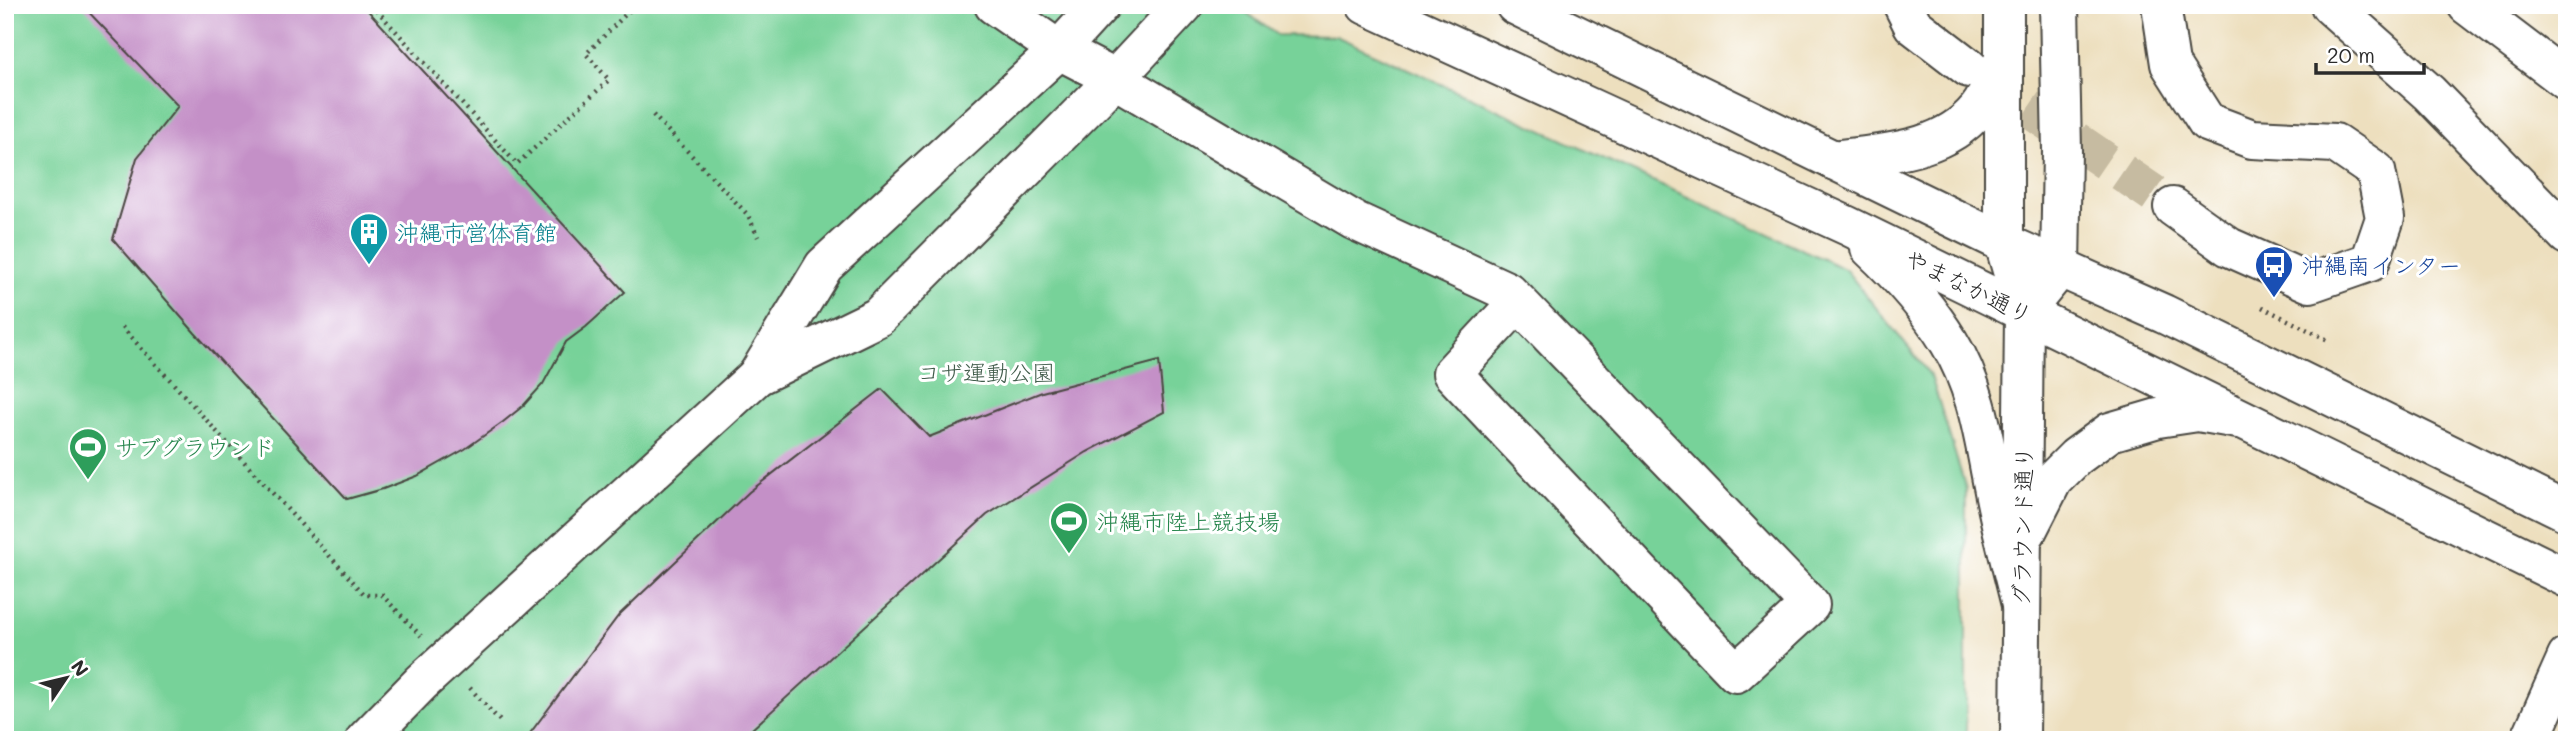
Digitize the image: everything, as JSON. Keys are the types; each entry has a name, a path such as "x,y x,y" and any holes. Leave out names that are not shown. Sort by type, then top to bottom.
{"main road":[{"path":"994,5 1059,50 1115,79 1353,220 1507,291 1518,302 1810,605 1736,673 1452,373 1518,302"},
{"path":"365,740 445,661 757,376 824,266 1059,50 1100,5"},
{"path":"757,376 878,317 1115,79 1184,5"},
{"name":"やまなか通り","path":"1366,5 1848,226 2567,578"},
{"path":"1515,5 2004,243 2176,320 2567,512"},
{"path":"1833,160 1917,148 1954,131 1979,108 1987,62 1913,25 1903,5"},
{"name":"グラウンド通り","path":"2004,5 1987,62 2004,243 2024,312 2020,740"},
{"path":"2024,312 2060,268 2062,151 2059,5"},
{"path":"2161,5 2170,64 2207,122 2252,139 2335,143 2376,171 2385,219 2370,262 2310,283 2229,247 2173,207"},
{"path":"2330,5 2429,93 2567,235"},
{"path":"2467,5 2567,81"},
{"path":"1848,226 1891,268 1907,288 1949,342 1965,373 1984,438 2021,605"},
{"path":"2022,540 2053,480 2077,457 2110,432 2158,418 2198,412 2244,419"},
{"path":"2530,740 2567,657"}],"path":[{"path":"372,5 517,164 609,80 586,54 635,5"},
{"path":"653,115 748,215 758,237"},
{"path":"2262,307 2330,341"},
{"path":"122,327 365,595 382,595 500,721"}],"green space":[{"name":"コザ運動公園","path":"5,5 1236,5 1277,35 1336,36 1845,269 1931,376 1966,489 1966,740 5,740"}],"building":[{"name":"沖縄市営体育館","path":"82,5 363,5 625,292 566,342 543,384 523,406 503,422 465,449 417,476 347,499 113,239 137,158 178,106"},
{"path":"1159,361 1164,412 1087,452 987,515 740,740 525,740 619,615 749,492 882,389 929,437 1042,392"}],"tunnel":[{"path":"1981,76 2173,207"}],"place":[{"name":"沖縄市営体育館","path":"369,266"},
{"name":"沖縄南インター","path":"2274,299"},
{"name":"サブグラウンド","path":"88,481"},
{"name":"沖縄市陸上競技場","path":"1069,555"}]}
